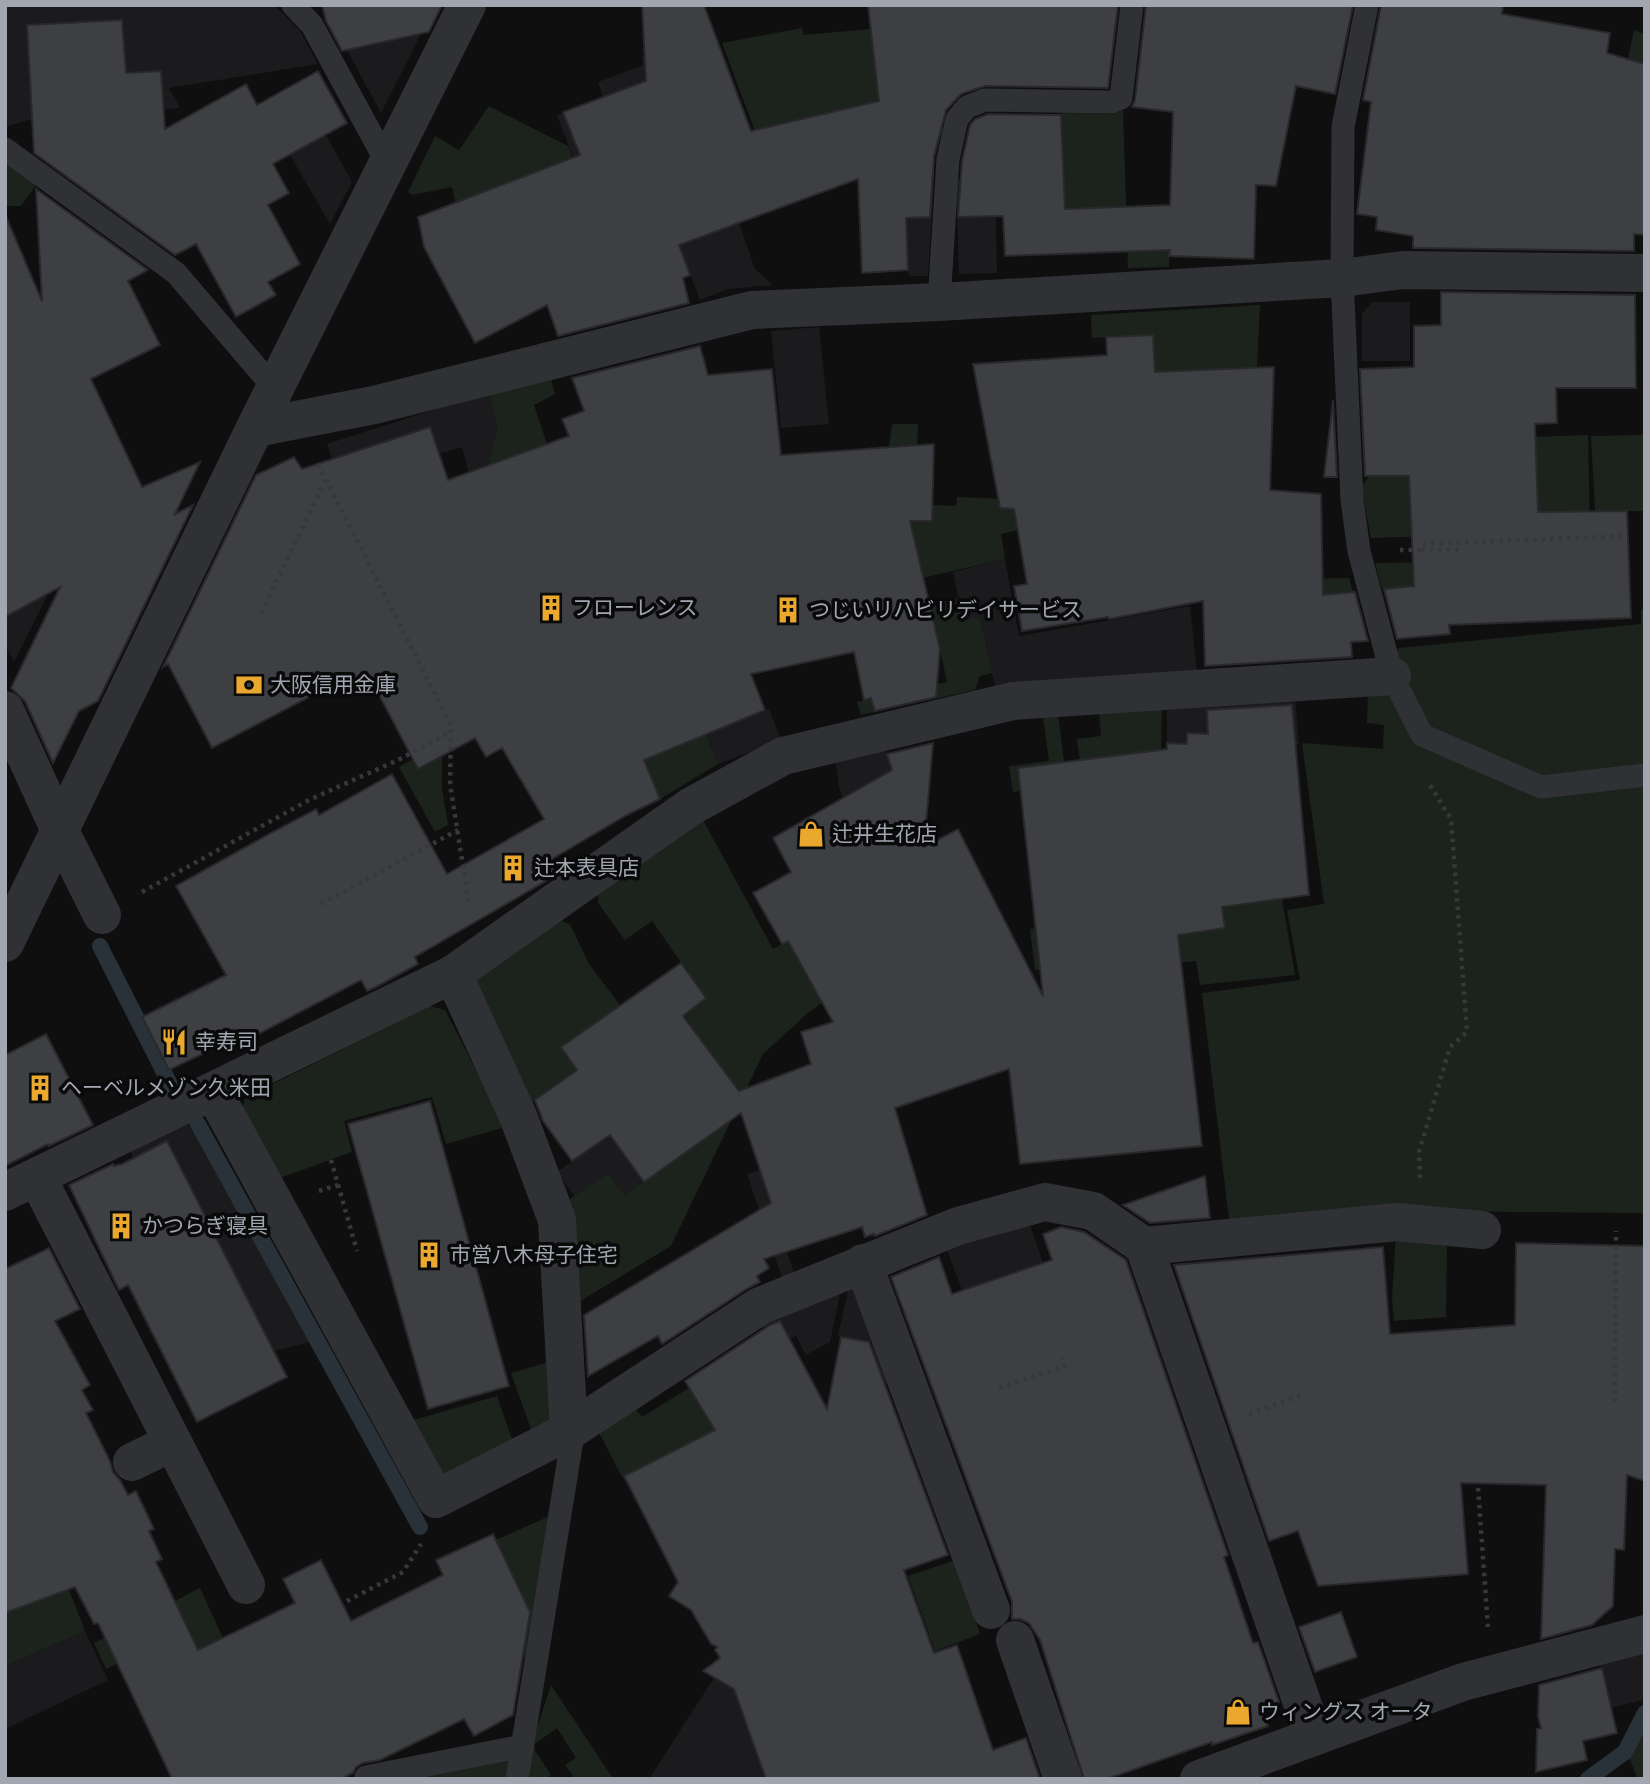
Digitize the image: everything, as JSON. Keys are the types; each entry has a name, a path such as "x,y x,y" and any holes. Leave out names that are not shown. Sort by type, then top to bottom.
{"street":[{"path":"5,943 255,428 467,5"},
{"path":"255,428 374,405 751,310 939,302 1342,278 1403,270 1645,273"},
{"path":"246,1585 173,1442 21,1184 465,966 690,807 783,756 1013,701 1392,676"},
{"path":"5,710 102,915"},
{"path":"465,966 556,1220 569,1431"},
{"path":"213,1091 436,1499 569,1431 760,1306 958,1226 1045,1202 1093,1211 1144,1245 1314,1737"},
{"path":"1144,1245 1397,1222 1482,1230"},
{"path":"863,1264 991,1610"},
{"path":"132,1462 173,1442"},
{"path":"1199,1779 1463,1682 1645,1634"},
{"path":"1015,1640 1063,1779"}],"lane":[{"path":"293,5 312,25 387,163"},
{"path":"939,302 948,159 957,119 967,107 985,100 1111,102 1121,98 1132,5"},
{"path":"1367,5 1343,127 1342,278 1352,500 1359,551 1392,676 1422,735 1541,787 1645,775"},
{"path":"5,149 176,273 275,389"},
{"path":"517,1779 572,1440 569,1431"},
{"path":"366,1777 523,1746"}],"path":[{"path":"296,420 451,725 450,784 458,830 465,966"},
{"path":"261,613 326,479"},
{"path":"1420,550 1425,544 1623,536"},
{"path":"1359,551 1459,550"},
{"path":"102,915 309,800 398,760 451,732"},
{"path":"1417,1224 1420,1200 1419,1152 1450,1047 1467,1032 1451,819 1422,772"},
{"path":"321,904 458,830"},
{"path":"1615,1402 1616,1231"},
{"path":"999,1388 1065,1366 1062,1358"},
{"path":"1207,1429 1305,1394"},
{"path":"1478,1488 1492,1675"},
{"path":"347,1601 403,1572 419,1549 436,1499"}],"shaded area":[{"path":"5,5 274,5 300,31 318,64 169,88 180,108 39,117 5,127"},
{"path":"802,28 804,35 870,29 877,79 951,98 949,108 935,103 929,125 943,129 935,156 921,165 755,131 722,43"},
{"path":"1634,30 1645,34 1645,64 1628,59"},
{"path":"421,34 381,113 347,50"},
{"path":"721,50 780,208 739,223 755,269 773,285 728,289 700,300 669,219 601,232 557,115 603,97 598,82 643,65 642,56 675,54 680,66"},
{"path":"489,106 568,146 572,157 523,177 562,305 542,308 461,228 452,187 413,195 408,192 435,136 459,150"},
{"path":"1123,110 1126,206 1170,205 1169,267 1128,268 1126,207 1065,209 1062,113 1112,114"},
{"path":"326,135 352,182 330,224 290,155"},
{"path":"935,156 928,276 909,276 908,270 862,273 858,190 903,174"},
{"path":"5,161 36,185 21,206 5,206"},
{"path":"995,178 997,273 959,274 956,179"},
{"path":"1372,302 1410,302 1410,361 1362,361 1362,314"},
{"path":"1260,305 1257,368 1155,372 1153,335 1092,338 1091,315"},
{"path":"819,327 829,424 781,428 771,331"},
{"path":"550,375 555,394 534,405 547,444 489,465 497,427 489,392"},
{"path":"489,392 497,427 489,467 469,474 462,447 439,454 430,427 332,459 327,444"},
{"path":"892,424 918,424 915,509 906,520 931,522 932,505 956,506 957,497 1032,500 1075,515 1001,534 1005,559 865,591 880,516"},
{"path":"1588,435 1590,531 1539,533 1399,442"},
{"path":"1644,435 1643,511 1595,511 1591,436"},
{"path":"1400,469 1409,479 1411,514 1433,536 1371,538 1361,487 1374,470"},
{"path":"68,554 14,662 5,645 5,618 24,607 21,601"},
{"path":"1005,559 1019,636 1190,606 1197,671 996,691 980,617 964,621 953,572"},
{"path":"1444,562 1445,583 1382,589 1375,563"},
{"path":"1349,578 1355,599 1330,625 1294,579"},
{"path":"959,598 964,620 980,617 992,673 980,676 975,690 861,715 857,702 947,682 930,604"},
{"path":"1641,609 1645,609 1645,1213 1411,1211 1229,1219 1202,993 1300,980 1287,910 1324,904 1302,743 1383,749 1384,725 1367,723 1368,693 1399,648 1641,624"},
{"path":"660,617 718,764 660,799 644,760"},
{"path":"1295,696 1299,744 1252,748 1222,734 1187,733 1187,744 1167,743 1167,706"},
{"path":"1162,706 1159,828 1225,928 1222,908 1282,899 1295,975 1200,985 1196,961 1110,969 1109,963 1035,970 1030,929 1037,928 1127,754 1080,760 1077,739 1101,736 1099,710"},
{"path":"769,709 781,740 718,764 700,717 730,724"},
{"path":"1058,714 1067,784 1013,792 1009,766 1049,761 1043,716"},
{"path":"884,743 904,814 857,839 839,787 834,752"},
{"path":"442,744 442,788 448,825 435,832 399,767"},
{"path":"702,818 773,949 788,941 800,962 812,956 828,998 763,1054 671,1246 572,1306 564,1203 608,1173 625,1195 702,1140 686,1047 699,1037 684,1015 706,998 652,921 625,940 598,903 598,891"},
{"path":"555,919 570,924 589,964 620,1005 561,1047 577,1070 531,1103 469,982"},
{"path":"429,1006 445,1010 505,1127 446,1144 432,1097 344,1121 352,1152 277,1179 241,1115 245,1098"},
{"path":"186,1122 196,1125 314,1341 274,1351 168,1141 133,1158 129,1148"},
{"path":"610,1135 644,1182 625,1195 608,1173 575,1197 557,1172"},
{"path":"760,1170 796,1279 784,1284 747,1174"},
{"path":"1029,1222 1075,1355 1051,1362 1019,1271 962,1290 945,1245"},
{"path":"1396,1232 1447,1246 1446,1317 1394,1321 1392,1299"},
{"path":"859,1286 893,1380 862,1397 872,1343 838,1336 848,1290"},
{"path":"840,1293 830,1342 806,1355 796,1336 774,1347 763,1325"},
{"path":"552,1361 555,1424 533,1435 511,1373"},
{"path":"689,1388 727,1424 622,1477 595,1425 631,1403 642,1417"},
{"path":"497,1396 514,1445 453,1478 431,1471 407,1422"},
{"path":"11,1440 85,1631 5,1666 5,1613 46,1597"},
{"path":"552,1515 528,1656 516,1660 495,1614 524,1600 496,1540"},
{"path":"812,1525 906,1779 649,1779"},
{"path":"955,1560 980,1634 935,1651 908,1576"},
{"path":"200,1588 259,1717 177,1636 106,1669 94,1643"},
{"path":"85,1631 108,1680 5,1729 5,1666"},
{"path":"1645,1652 1645,1688 1642,1700 1611,1708 1601,1665"},
{"path":"551,1685 612,1777 609,1779 575,1779 565,1765 576,1758 557,1728 532,1746 551,1775 546,1779 526,1779 531,1746"},
{"path":"1645,1725 1645,1779 1638,1779 1629,1757"},
{"path":"512,1759 508,1779 422,1779 422,1774"}],"building":[{"path":"322,5 442,5 429,32 342,51 326,21"},
{"path":"642,5 704,5 751,131 879,101 868,5 1118,5 1108,88 985,86 961,94 946,110 934,156 930,217 906,218 908,270 862,273 858,179 679,245 690,275 683,278 689,303 558,336 547,305 475,343 424,247 418,217 580,155 563,112 646,81"},
{"path":"1146,5 1353,5 1335,94 1296,86 1276,186 1256,185 1254,259 1169,256 1170,250 1005,256 1003,216 958,217 962,161 970,125 975,119 988,114 1061,115 1065,209 1170,205 1173,112 1132,107"},
{"path":"1381,5 1503,5 1502,14 1610,33 1607,53 1645,64 1645,235 1634,234 1634,251 1413,248 1413,236 1376,230 1377,217 1357,214 1371,102 1363,100"},
{"path":"122,20 126,73 161,71 165,129 246,84 257,105 318,71 347,123 273,164 289,193 268,205 300,264 268,282 276,295 236,317 196,244 175,255 34,153 27,25"},
{"path":"36,189 148,270 128,281 160,345 91,379 142,487 200,462 175,514 193,505 98,701 79,711 53,763 25,701 11,688 60,587 5,617 5,214 42,301"},
{"path":"1441,292 1635,295 1636,388 1556,388 1557,423 1535,424 1538,512 1627,511 1631,618 1449,625 1450,634 1397,639 1384,589 1414,586 1409,476 1365,476 1360,369 1414,367 1414,326 1441,325"},
{"path":"1153,335 1155,372 1274,367 1270,490 1321,494 1323,595 1355,592 1368,641 1351,642 1352,657 1205,666 1203,601 1109,619 1108,617 1022,631 1014,586 1027,584 1014,509 1000,508 973,364 1107,355 1106,337"},
{"path":"700,346 708,375 772,369 781,455 934,444 932,521 910,521 940,649 936,697 875,711 871,698 864,700 854,652 751,674 765,710 644,760 660,799 552,859 560,872 415,957 418,964 376,987 367,991 361,980 226,1051 223,1044 169,1070 142,1017 226,975 176,886 316,809 319,815 392,774 447,874 544,819 502,748 486,757 475,738 418,769 367,672 332,690 330,686 212,748 168,664 163,667 256,475 294,457 302,469 430,427 448,480 569,436 562,419 584,411 572,378"},
{"path":"1333,400 1337,477 1324,477"},
{"path":"1292,705 1309,895 1222,907 1225,928 1178,935 1202,1146 1020,1164 1009,1069 895,1108 927,1215 875,1236 865,1237 862,1227 764,1259 769,1268 757,1276 760,1282 662,1344 658,1336 588,1376 584,1315 771,1203 741,1113 644,1182 610,1135 572,1161 543,1121 535,1100 577,1070 561,1047 681,963 706,998 683,1016 739,1091 811,1064 801,1032 833,1022 788,941 782,944 753,893 791,872 773,838 892,770 887,754 933,743 924,847 958,829 1043,996 1018,768 1167,749 1167,743 1187,744 1187,733 1208,734 1207,710"},
{"name":"ヘーベルメゾン久米田","path":"46,1034 93,1125 5,1166 5,1055"},
{"name":"市営八木母子住宅","path":"430,1101 509,1386 428,1409 348,1124"},
{"path":"167,1141 287,1377 197,1422 128,1285 119,1290 69,1185 113,1164 122,1164"},
{"path":"1205,1176 1210,1218 1150,1223 1123,1205"},
{"path":"1061,1227 1084,1232 1126,1260 1228,1555 1224,1557 1253,1643 1258,1642 1279,1702 1262,1708 1268,1726 1212,1745 1212,1742 1107,1779 1084,1779 1040,1640 1029,1623 1012,1619 1012,1602 891,1277 939,1257 952,1294 1052,1260 1043,1234"},
{"path":"1516,1243 1645,1246 1645,1481 1627,1475 1624,1550 1615,1549 1613,1606 1592,1625 1541,1639 1546,1485 1461,1483 1468,1574 1318,1586 1298,1531 1269,1541 1174,1265 1383,1247 1390,1334 1515,1325"},
{"path":"49,1248 80,1309 55,1321 90,1385 82,1390 93,1410 86,1413 113,1472 128,1495 136,1491 154,1529 149,1531 162,1559 156,1562 198,1650 295,1603 283,1579 321,1560 351,1621 443,1575 436,1560 493,1534 530,1612 513,1715 474,1736 464,1719 380,1760 363,1763 356,1767 353,1773 341,1779 172,1779 98,1623 94,1624 75,1587 5,1613 5,1269"},
{"path":"780,1321 827,1409 841,1337 869,1342 948,1555 904,1570 934,1653 957,1645 993,1750 1026,1738 1040,1779 766,1779 734,1689 703,1671 720,1658 715,1650 717,1647 711,1644 691,1610 669,1596 678,1582 624,1476 715,1430 685,1381"},
{"path":"1341,1612 1357,1657 1315,1672 1299,1627"},
{"path":"1602,1668 1617,1733 1583,1741 1587,1760 1536,1772 1537,1729 1541,1728 1538,1717 1539,1685"}],"waterway":[{"path":"100,946 173,1090"},
{"path":"198,1124 420,1527"},
{"path":"1588,1779 1625,1752 1645,1713"}],"place":[{"name":"フローレンス","path":"551,608"},
{"name":"つじいリハビリデイサービス","path":"788,610"},
{"name":"大阪信用金庫","path":"249,685"},
{"name":"辻井生花店","path":"811,834"},
{"name":"辻本表具店","path":"513,868"},
{"name":"幸寿司","path":"174,1042"},
{"name":"ヘーベルメゾン久米田","path":"40,1088"},
{"name":"かつらぎ寝具","path":"121,1226"},
{"name":"市営八木母子住宅","path":"429,1255"},
{"name":"ウィングス オータ","path":"1238,1712"}]}
